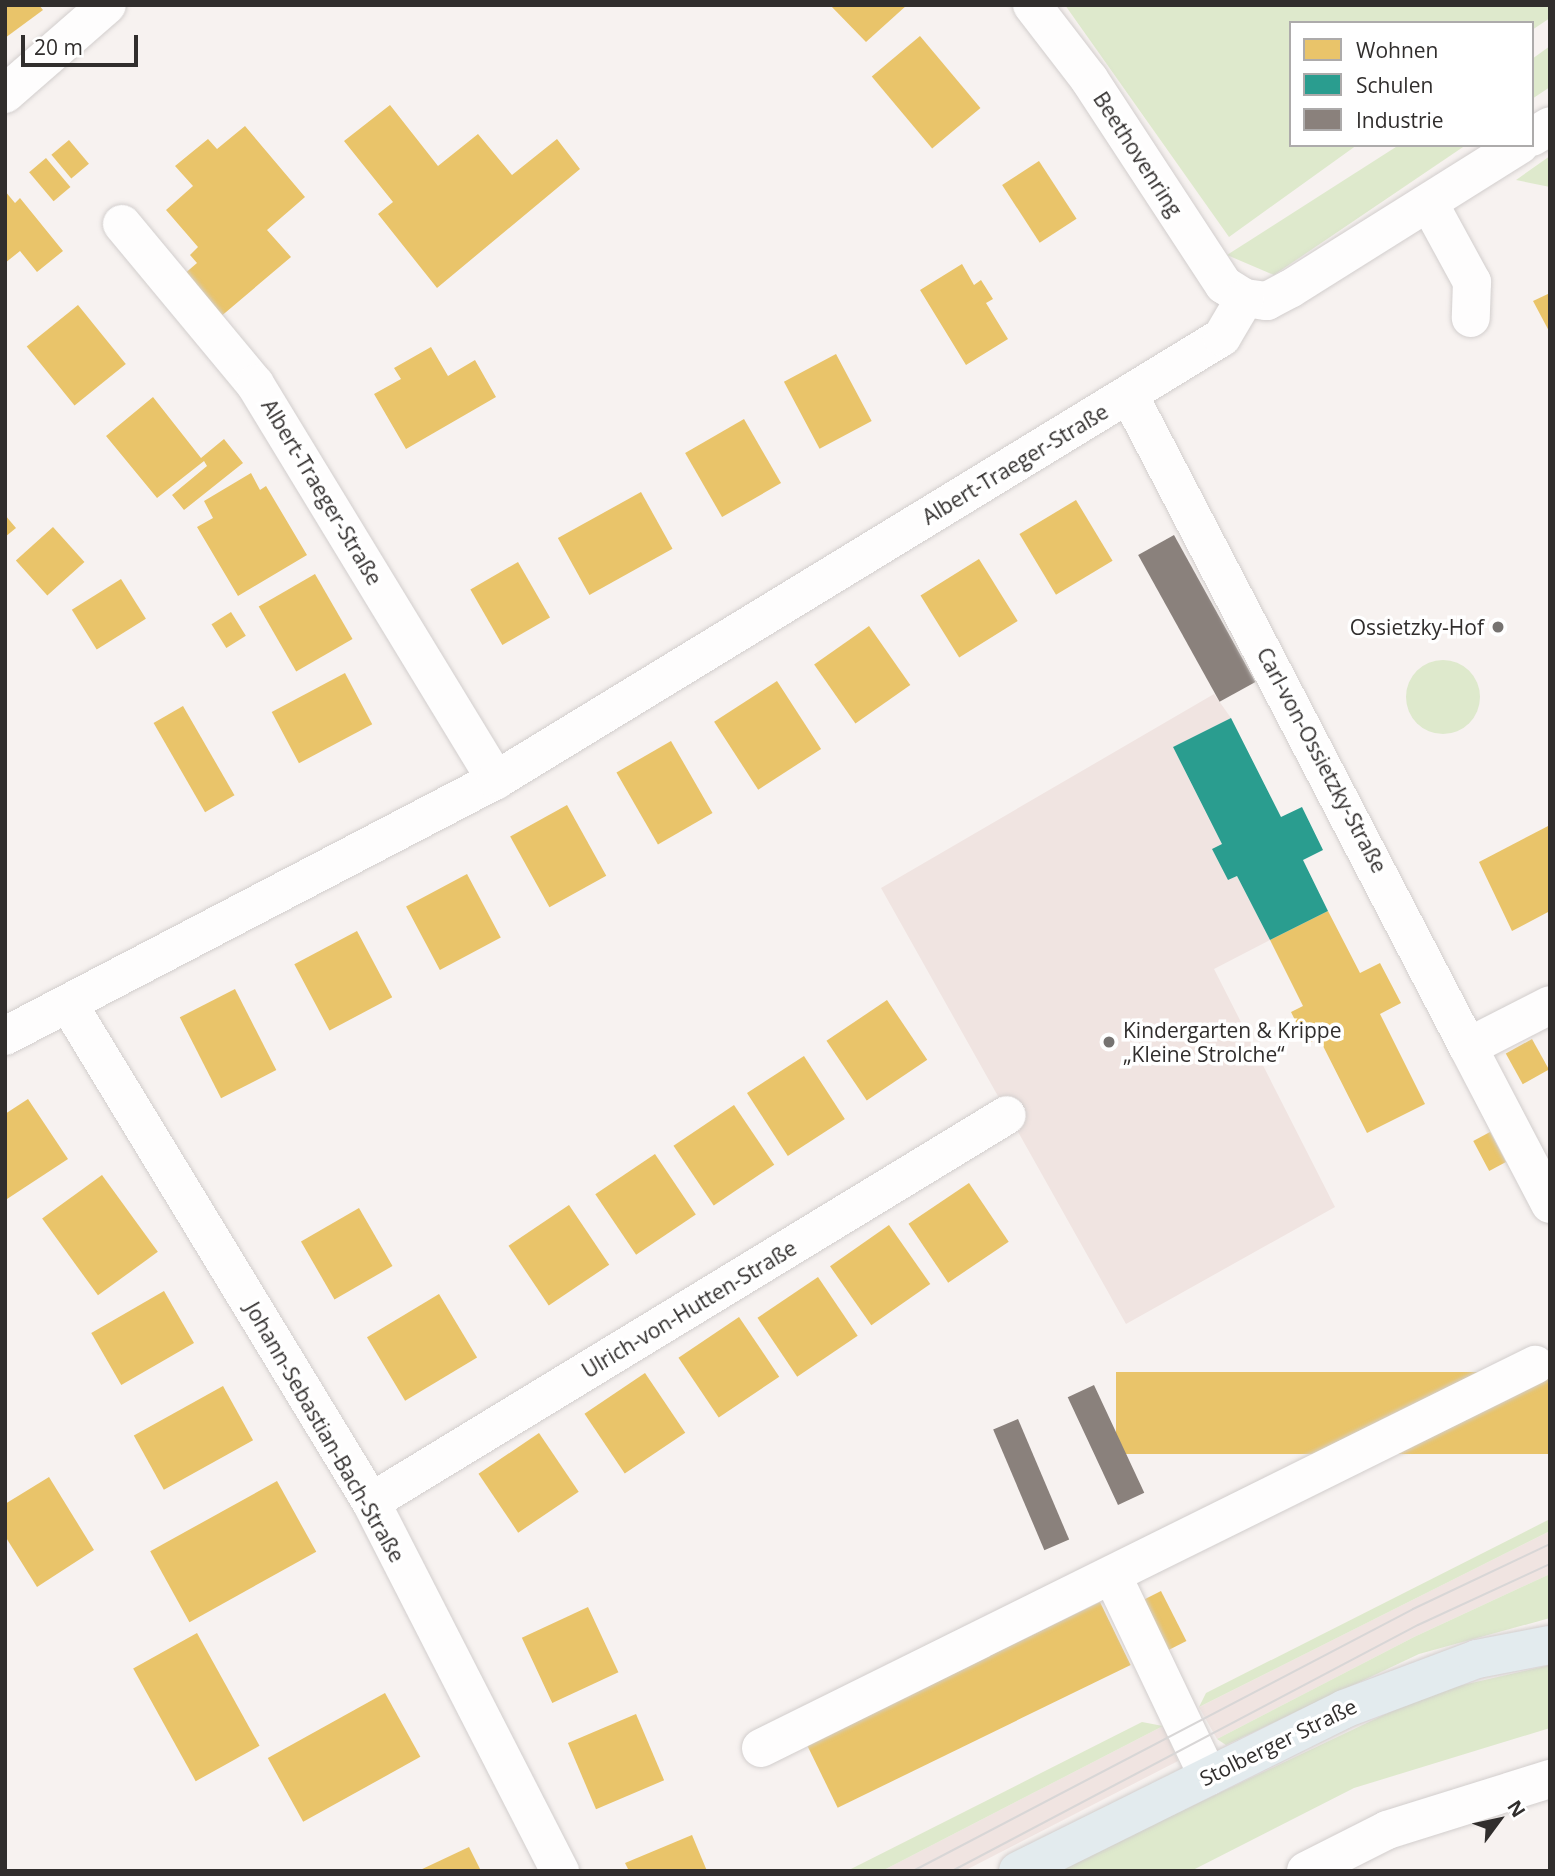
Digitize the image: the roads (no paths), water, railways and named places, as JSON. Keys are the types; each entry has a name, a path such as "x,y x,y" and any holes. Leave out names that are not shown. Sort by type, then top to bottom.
{"main road":[{"name":"Stolberger Straße","path":"1018,1871 1344,1709 1477,1659 1550,1645"}],"street":[{"path":"5,94 107,5"},
{"name":"Beethovenring","path":"1032,5 1089,79 1224,285 1245,298"},
{"path":"1534,136 1550,126"},
{"path":"1245,298 1267,301 1430,205 1517,147"},
{"path":"1430,205 1472,282 1471,318"},
{"name":"Albert-Traeger-Straße","path":"122,224 255,384 496,780"},
{"name":"Albert-Traeger-Straße","path":"5,1036 69,1005 496,780 1222,337 1235,322 1245,298"},
{"name":"Carl-von-Ossietzky-Straße","path":"1129,395 1550,1204"},
{"path":"1468,1047 1550,1004"},
{"name":"Johann-Sebastian-Bach-Straße","path":"69,1005 371,1502 560,1871"},
{"name":"Ulrich-von-Hutten-Straße","path":"371,1502 1007,1115"},
{"path":"761,1748 1113,1577 1535,1364"},
{"path":"1113,1577 1208,1776"},
{"path":"1306,1871 1387,1830 1548,1786"}],"tram line":[{"path":"913,1871 1413,1609 1550,1544"},
{"path":"952,1871 1418,1625 1550,1564"}],"place":[{"name":"Ossietzky-Hof","path":"1498,627"},
{"name":"Kindergarten & Krippe „Kleine Strolche“","path":"1109,1042"}]}
